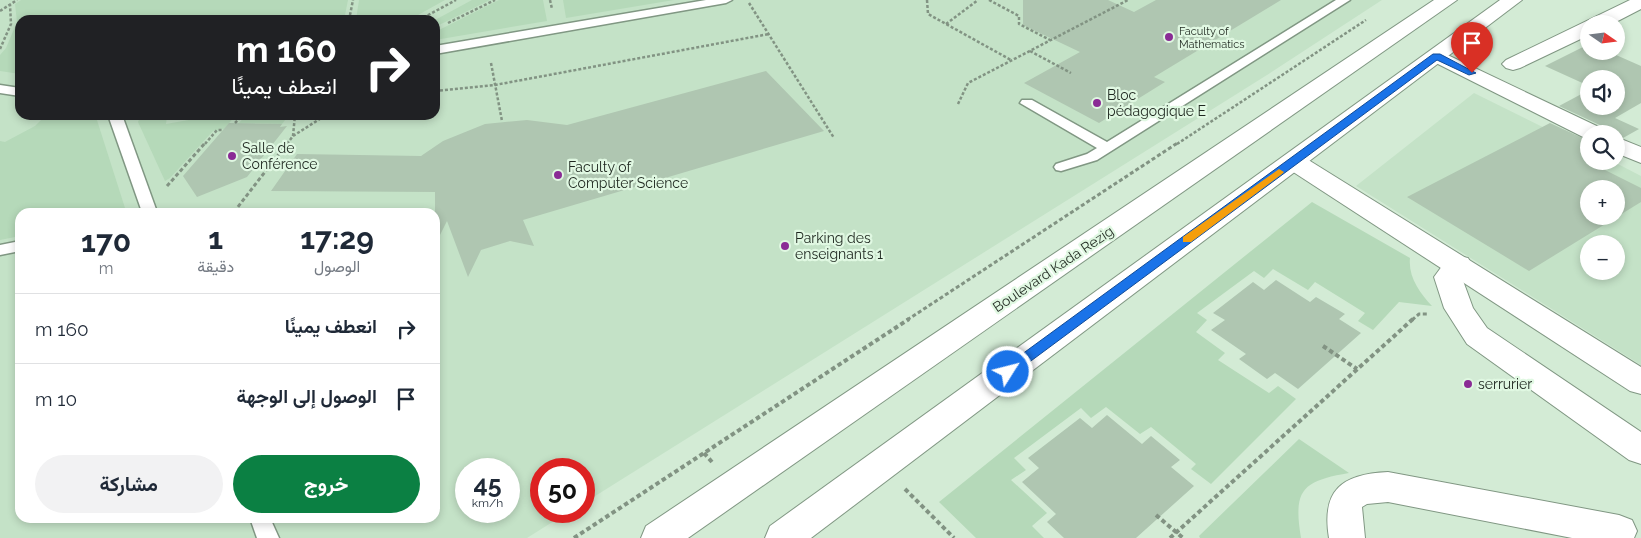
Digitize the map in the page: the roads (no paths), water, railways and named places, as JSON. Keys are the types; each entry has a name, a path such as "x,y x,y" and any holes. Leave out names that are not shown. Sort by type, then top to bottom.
{"main road":[{"name":"Boulevard Kada Rezig","path":"659,538 1447,0"},
{"path":"783,538 1512,0"},
{"path":"1620,15 1636,9"},
{"path":"1513,64 1580,31"},
{"path":"1436,56 1580,127"},
{"path":"1625,148 1641,156"},
{"path":"1293,161 1641,382"},
{"path":"1458,265 1448,278 1454,300 1462,318 1477,336 1641,450"},
{"path":"1347,538 1344,522 1346,502 1355,492 1365,487 1388,487 1619,530"}],"lane":[{"path":"440,49 726,0"},
{"path":"1061,167 1092,156 1344,0"},
{"path":"0,89 15,91"},
{"path":"1027,104 1106,147"},
{"path":"117,120 148,208"},
{"path":"0,250 15,247"},
{"path":"262,523 268,538"}],"place":[{"name":"Faculty of Mathematics","path":"1169,37"},
{"name":"Bloc pédagogique E","path":"1097,103"},
{"name":"Salle de Conférence","path":"232,156"},
{"name":"Faculty of Computer Science","path":"558,175"},
{"name":"Parking des enseignants 1","path":"785,246"},
{"name":"serrurier","path":"1468,384"}]}
